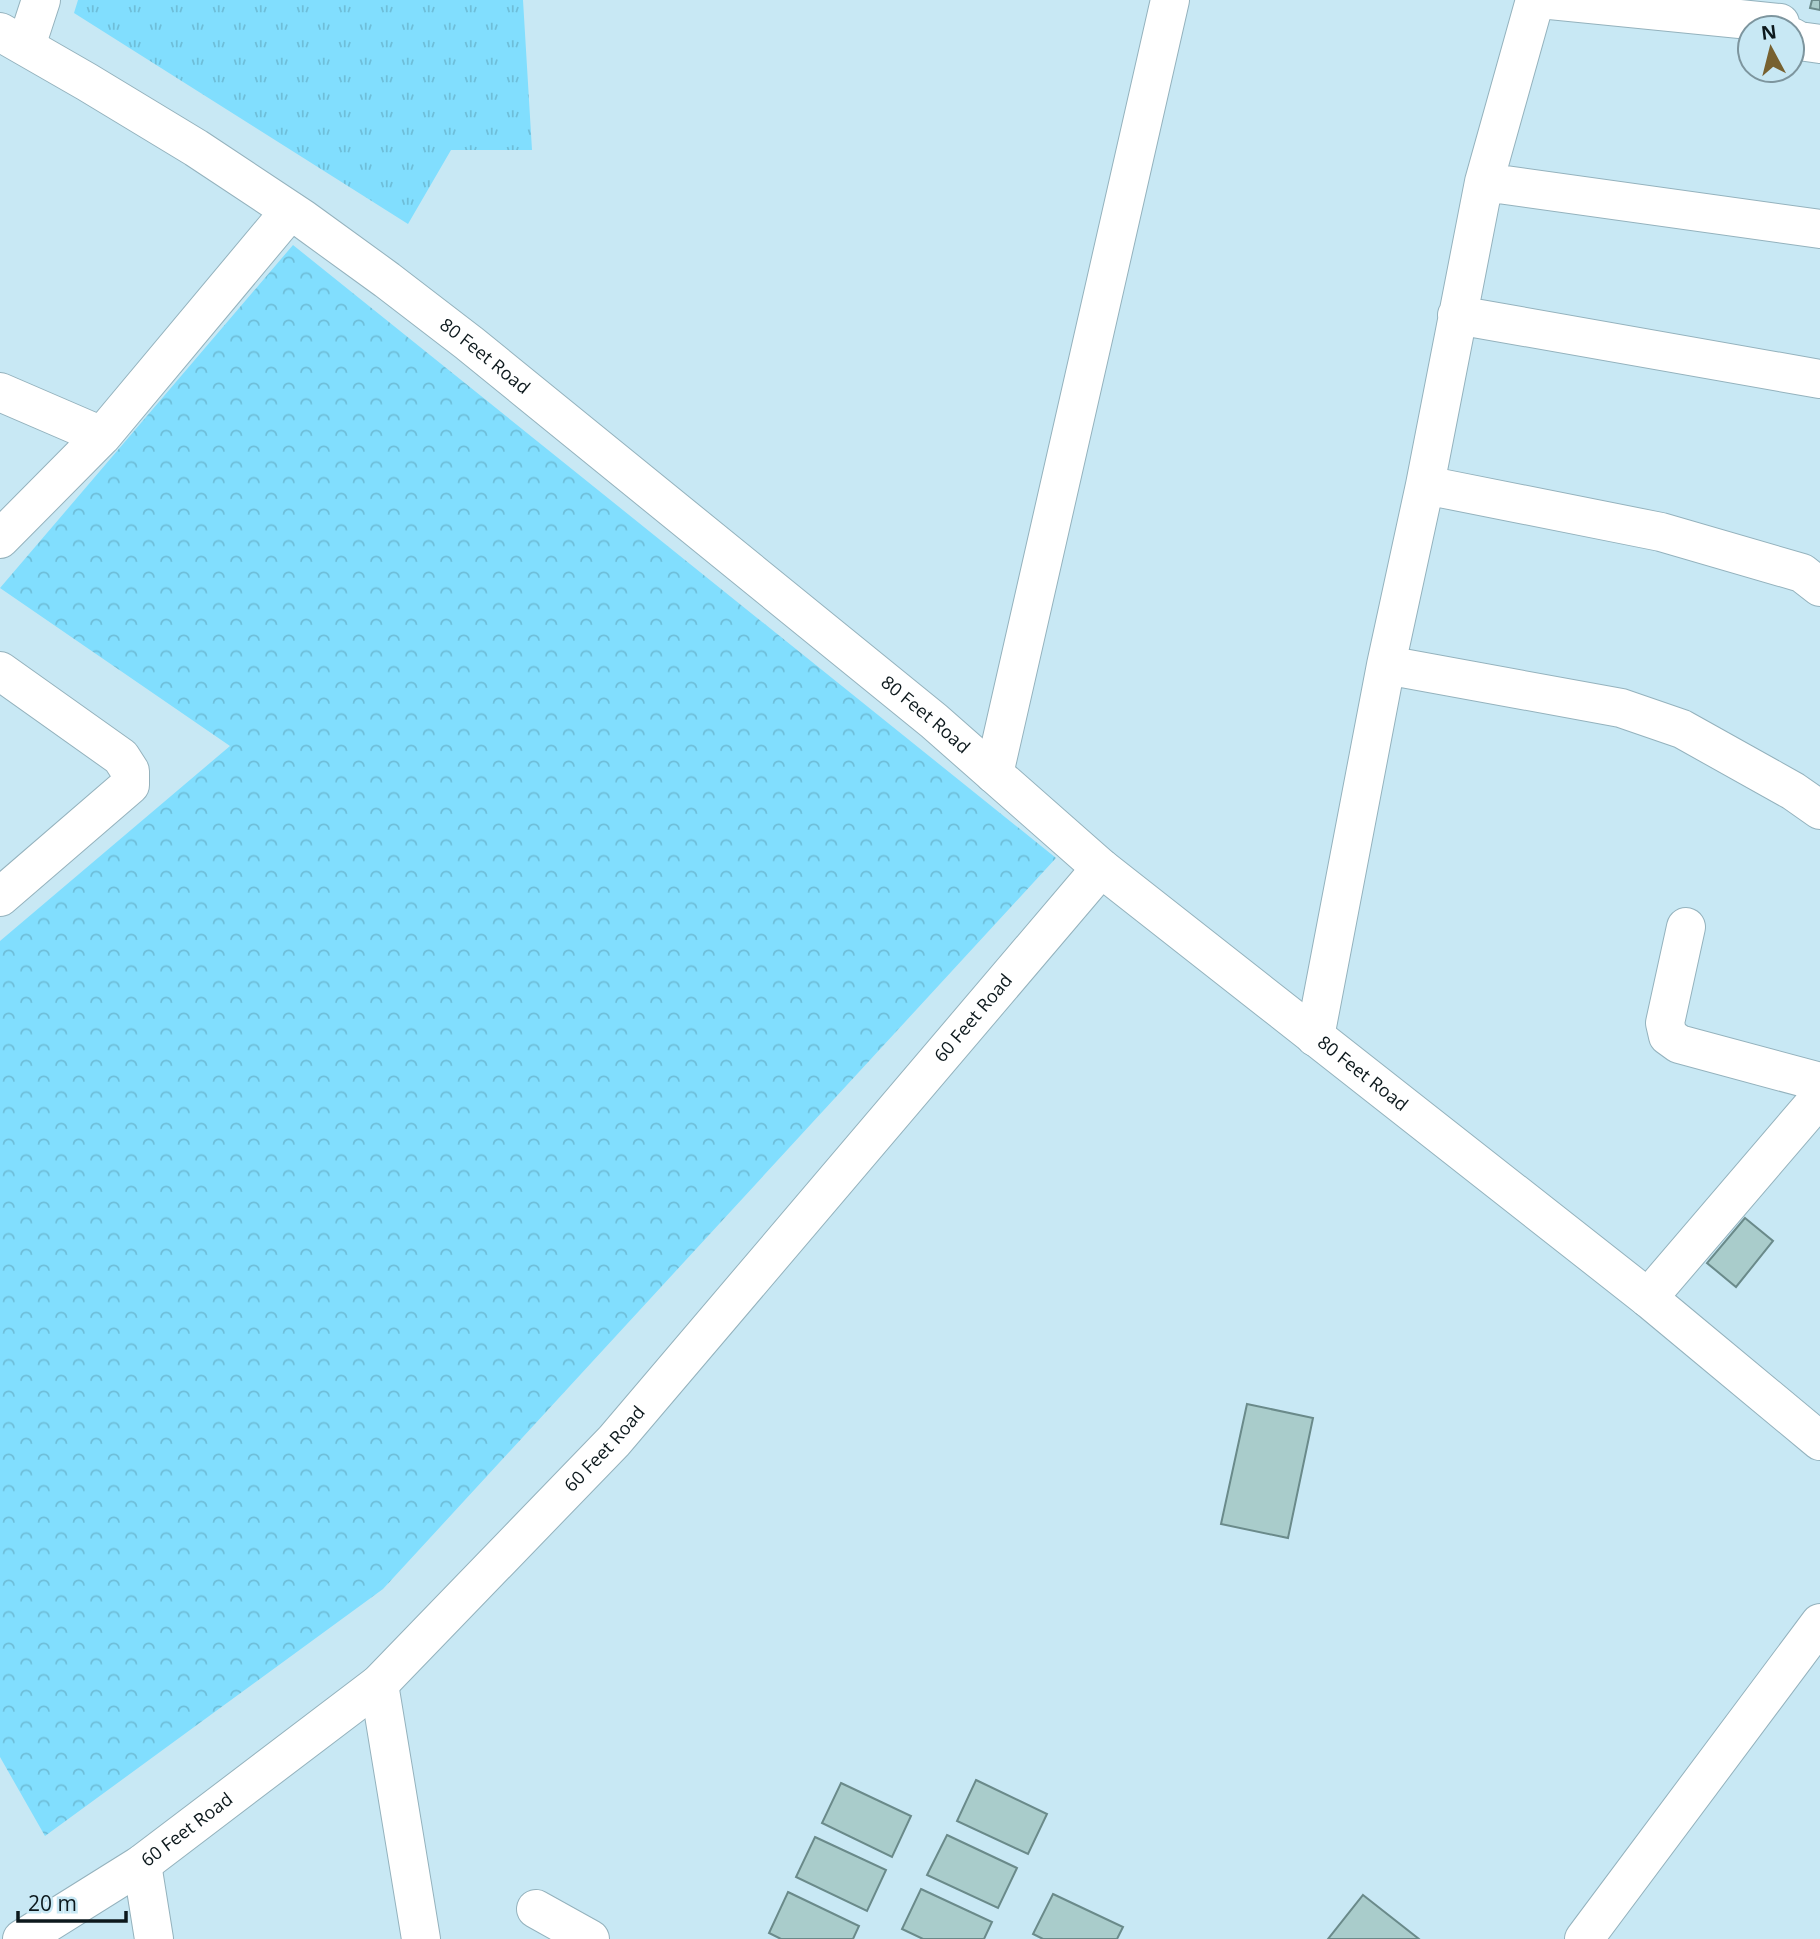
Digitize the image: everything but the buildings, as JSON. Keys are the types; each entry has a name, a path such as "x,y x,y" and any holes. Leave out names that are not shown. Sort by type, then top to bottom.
{"street":[{"path":"13,39 41,0"},
{"path":"994,774 1170,0"},
{"path":"1315,1037 1386,665 1425,485 1484,182 1535,0"},
{"path":"1550,0 1736,17"},
{"name":"80 Feet Road","path":"13,39 196,148 387,280 469,343 934,721 1101,868 1648,1298 1820,1441"},
{"path":"1484,182 1820,229"},
{"path":"0,539 102,436 290,211"},
{"path":"1457,315 1820,379"},
{"path":"0,392 102,436"},
{"path":"1425,485 1661,532 1814,578"},
{"path":"1386,665 1621,708 1682,729 1793,791 1820,810"},
{"path":"0,671 121,757 130,771 130,785 0,897"},
{"name":"60 Feet Road","path":"22,1939 142,1864 379,1684 614,1441 1101,868"},
{"path":"1686,927 1665,1023 1668,1036 1679,1044 1820,1082"},
{"path":"1648,1298 1820,1097"},
{"path":"1584,1939 1820,1623"},
{"path":"379,1684 421,1939"},
{"path":"142,1864 154,1939"},
{"path":"536,1909 590,1939"}],"green space":[{"path":"78,0 523,0 532,150 451,150 408,224 74,13"},
{"path":"293,245 1056,858 383,1589 45,1836 0,1757 0,941 230,746 0,588"}]}
